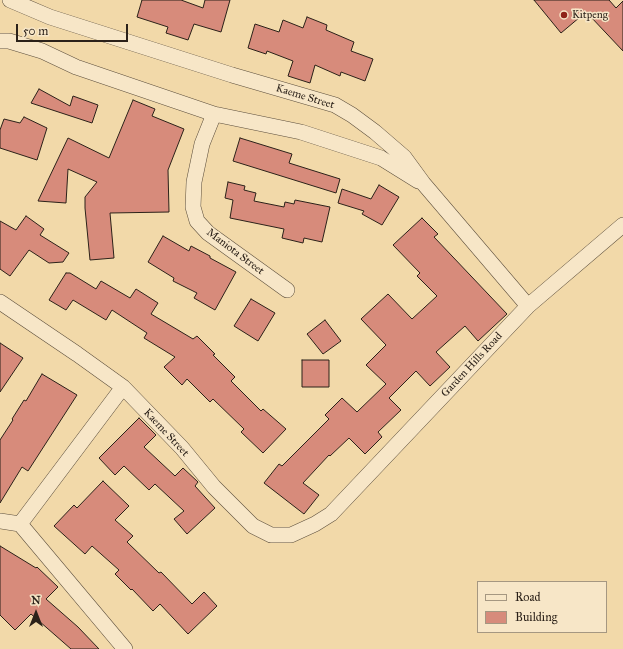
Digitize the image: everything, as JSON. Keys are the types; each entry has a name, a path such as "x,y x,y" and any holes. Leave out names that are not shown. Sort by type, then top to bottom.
{"street":[{"name":"Kaeme Street","path":"10,0 65,22 232,75 335,105 352,115 375,132 404,157 423,184 528,306"},
{"path":"0,41 42,51 76,66 214,114 301,132 381,158 423,184"},
{"name":"Maniota Street","path":"214,114 202,144 194,182 193,207 197,221 208,233 287,290"},
{"name":"Garden Hills Road","path":"331,514 528,306 623,225"},
{"name":"Kaeme Street","path":"0,302 123,387 182,448 214,487 253,526 271,535 292,535 315,524 331,514"},
{"path":"20,524 123,387"},
{"path":"0,521 20,524 125,649"}],"building":[{"path":"142,0 181,0 203,8 205,0 230,0 221,32 194,24 188,40 166,33 168,27 137,17"},
{"path":"534,0 609,0 616,8 623,1 623,51 590,16 589,17 586,12 561,33"},
{"path":"307,17 327,25 326,30 354,42 351,51 373,59 365,81 341,72 340,76 315,65 310,83 288,76 293,61 267,51 266,54 248,48 255,24 279,32 283,20 303,28"},
{"path":"39,89 70,106 73,96 98,105 92,123 31,103"},
{"path":"133,100 155,109 152,116 184,129 168,170 169,212 110,213 114,258 90,260 85,197 97,182 68,169 66,203 38,201 68,138 109,158"},
{"path":"24,117 47,128 37,160 0,148 0,130 4,119 20,123"},
{"path":"240,138 292,154 289,163 340,179 336,193 233,161"},
{"path":"228,182 245,186 244,190 256,193 254,201 284,207 285,202 294,204 295,200 330,207 322,242 304,238 303,243 282,238 284,229 230,218 233,200 225,198"},
{"path":"379,185 399,197 382,225 362,214 364,211 338,203 342,189 371,199"},
{"path":"26,216 44,229 40,235 69,253 63,262 49,263 29,250 10,276 0,269 0,221 16,230"},
{"path":"422,218 438,234 434,237 507,314 478,341 465,326 436,352 450,367 430,386 416,371 389,398 401,410 378,432 382,437 365,454 349,438 330,456 329,455 303,483 319,495 304,514 264,483 279,464 282,466 329,419 325,415 342,398 357,412 386,384 366,365 386,345 361,319 388,294 412,319 437,296 417,276 420,273 393,245"},
{"path":"163,236 189,251 191,246 236,272 215,310 194,298 197,293 173,281 174,278 148,262"},
{"path":"66,273 70,273 96,289 101,281 130,298 136,289 158,303 151,314 193,339 197,336 235,377 231,381 261,411 263,409 286,429 263,453 241,432 244,429 213,399 210,402 187,379 182,385 164,367 175,357 144,338 147,333 112,310 106,320 73,300 66,310 49,300"},
{"path":"251,299 275,313 258,341 234,326"},
{"path":"325,320 341,341 323,354 307,334"},
{"path":"0,343 23,358 0,392"},
{"path":"302,360 329,360 329,387 302,387"},
{"path":"42,374 77,395 28,471 22,467 0,503 0,440 24,400 26,401"},
{"path":"139,418 156,435 144,447 175,476 183,468 198,482 195,486 215,508 187,534 174,519 184,511 155,484 149,490 124,466 115,475 99,458"},
{"path":"103,481 129,506 115,520 133,536 127,542 159,573 161,572 192,604 204,592 217,606 188,634 160,604 153,611 115,574 119,570 92,546 85,554 54,526 74,505 77,508"},
{"path":"0,546 36,568 37,567 58,587 46,599 78,627 99,649 71,649 31,614 15,630 0,615"}],"place":[{"name":"Kitpeng","path":"564,15"}]}
